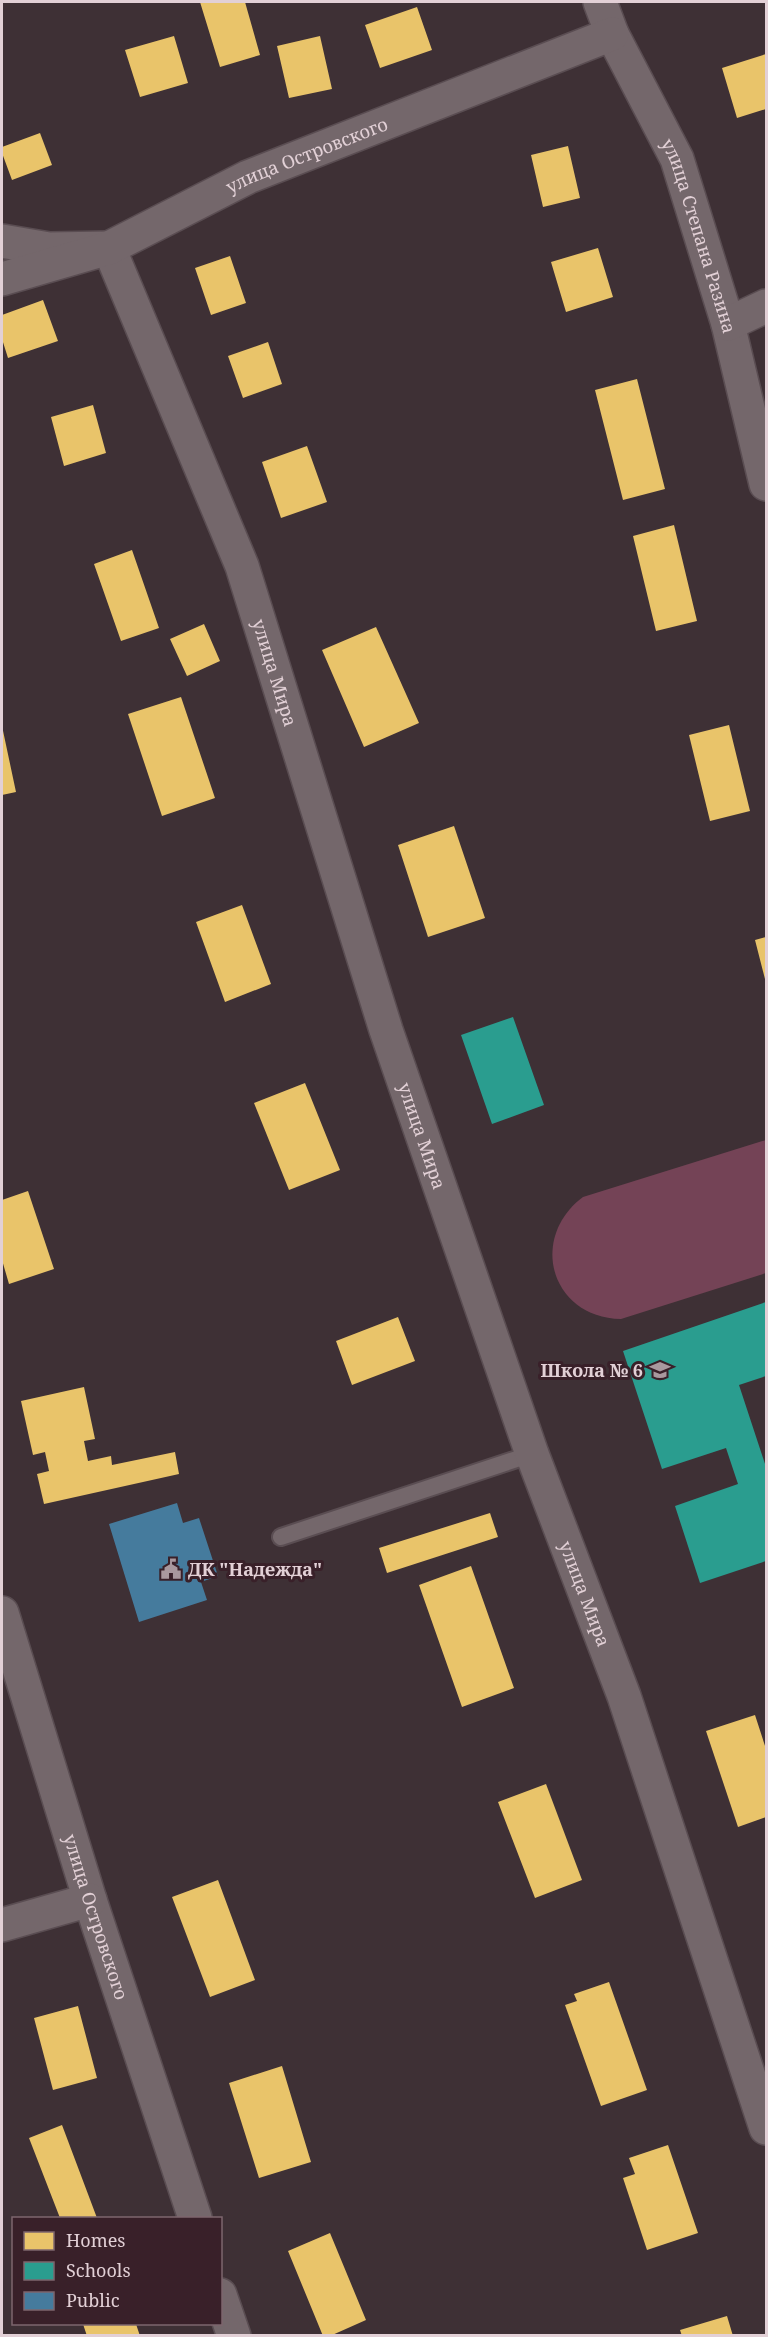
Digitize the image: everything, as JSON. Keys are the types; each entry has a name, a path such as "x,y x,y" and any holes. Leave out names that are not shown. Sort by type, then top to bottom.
{"street":[{"name":"улица Степана Разина","path":"600,2 612,34 677,159 728,324 766,484"},
{"name":"улица Островского","path":"2,279 108,248 248,177 612,34"},
{"path":"2,241 49,249 108,248"},
{"name":"улица Мира","path":"108,248 242,566 386,1030 532,1454 624,1696 766,2128"},
{"path":"728,324 766,306"},
{"name":"улица Островского","path":"2,1613 90,1900 195,2217"},
{"path":"2,1925 90,1900"},
{"path":"222,2301 234,2336"}],"lane":[{"path":"281,1537 532,1454"}],"shaded area":[{"path":"766,1140 766,1273 621,1319 597,1315 578,1305 564,1291 555,1273 552,1253 556,1233 566,1214 583,1197"}],"building: Homes":[{"path":"200,2 245,2 260,55 220,67"},
{"path":"417,7 432,50 380,68 365,25"},
{"path":"174,36 188,83 140,97 125,50"},
{"path":"320,36 332,89 289,98 277,46"},
{"path":"766,54 766,109 737,118 722,68"},
{"path":"40,133 52,165 12,180 2,147"},
{"path":"568,146 580,198 543,207 531,155"},
{"path":"598,248 613,297 566,312 551,262"},
{"path":"230,256 246,303 211,315 195,268"},
{"path":"43,300 58,341 8,358 2,339 2,315"},
{"path":"268,342 282,384 243,398 228,356"},
{"path":"637,379 665,489 623,500 595,390"},
{"path":"93,405 106,453 64,466 51,417"},
{"path":"307,446 327,502 281,518 262,462"},
{"path":"674,525 697,621 656,631 633,536"},
{"path":"132,550 159,628 121,641 94,564"},
{"path":"204,624 220,661 187,676 170,639"},
{"path":"376,627 419,723 364,747 322,650"},
{"path":"181,697 215,798 162,816 128,714"},
{"path":"729,725 750,811 710,821 689,735"},
{"path":"2,726 16,792 2,795"},
{"path":"454,826 485,918 428,937 398,845"},
{"path":"242,905 271,984 225,1002 196,922"},
{"path":"766,937 766,983 755,940"},
{"path":"305,1083 340,1170 289,1190 254,1103"},
{"path":"28,1191 54,1269 9,1284 2,1260 2,1200"},
{"path":"398,1317 415,1361 352,1385 336,1341"},
{"path":"84,1387 95,1439 84,1441 88,1461 111,1456 112,1465 175,1452 179,1474 44,1504 37,1474 49,1471 45,1452 33,1455 21,1401"},
{"path":"490,1513 498,1537 387,1573 379,1548"},
{"path":"471,1566 514,1688 462,1707 419,1585"},
{"path":"755,1715 766,1749 766,1817 738,1827 706,1731"},
{"path":"546,1784 582,1880 535,1898 498,1802"},
{"path":"218,1880 255,1980 210,1997 172,1897"},
{"path":"609,1982 647,2090 601,2106 565,2005 577,2001 574,1994"},
{"path":"78,2006 97,2078 53,2090 34,2018"},
{"path":"282,2066 311,2162 259,2178 229,2083"},
{"path":"62,2125 97,2217 60,2217 29,2138"},
{"path":"668,2145 698,2233 647,2250 623,2178 635,2174 629,2158"},
{"path":"330,2233 366,2320 330,2336 323,2336 288,2251"},
{"path":"727,2316 733,2336 682,2336 680,2330"},
{"path":"83,2325 136,2325 140,2336 87,2336"}],"building: Schools":[{"path":"513,1017 544,1105 492,1124 461,1035"},
{"path":"766,1302 766,1376 739,1385 766,1467 766,1561 700,1583 675,1506 738,1484 726,1448 662,1469 623,1351"}],"building: Public":[{"path":"177,1503 183,1523 199,1518 218,1576 201,1582 207,1600 139,1622 109,1524"}],"place":[{"name":"Школа № 6","path":"660,1370"},
{"name":"ДК \"Надежда\"","path":"171,1569"}]}
